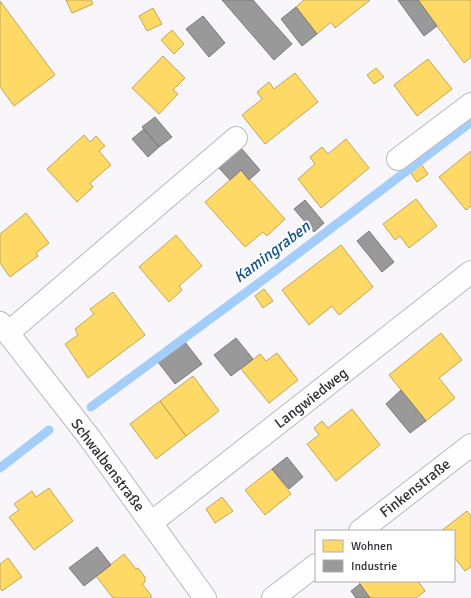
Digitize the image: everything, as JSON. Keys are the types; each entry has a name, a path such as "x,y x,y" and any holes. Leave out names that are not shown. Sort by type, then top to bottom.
{"street":[{"path":"398,159 471,104"},
{"name":"Schwalbenstraße","path":"205,598 89,437 4,328 236,138"},
{"name":"Langwiedweg","path":"151,523 471,272"},
{"name":"Finkenstraße","path":"361,530 471,445"},
{"path":"274,598 315,566"}],"building: Wohnen":[{"path":"66,0 91,0 93,4 72,13"},
{"path":"304,0 370,0 335,28 331,22 317,34 296,7"},
{"path":"418,0 471,0 471,57 464,63"},
{"path":"0,1 55,75 14,106 0,87"},
{"path":"153,8 162,24 147,31 139,16"},
{"path":"172,30 184,44 174,54 161,40"},
{"path":"163,56 185,78 173,90 178,94 159,114 132,88"},
{"path":"428,59 452,89 417,116 394,85"},
{"path":"376,68 384,77 374,84 367,75"},
{"path":"295,73 318,102 265,144 242,115 262,99 257,92 269,82 274,89"},
{"path":"84,135 90,142 96,136 105,146 99,151 111,165 90,183 93,187 77,202 47,169"},
{"path":"346,139 369,168 321,208 298,179 315,164 310,157 322,147 328,154"},
{"path":"471,151 471,206 466,210 439,177"},
{"path":"421,164 428,174 417,182 410,172"},
{"path":"241,170 285,219 267,236 263,232 245,247 205,202"},
{"path":"416,199 437,226 409,248 400,236 395,240 383,224"},
{"path":"26,213 49,243 36,253 38,256 10,277 0,263 0,234"},
{"path":"176,235 202,266 179,286 182,290 169,302 139,267"},
{"path":"341,245 373,287 339,315 332,306 309,325 282,290"},
{"path":"264,289 273,301 263,308 255,296"},
{"path":"113,292 145,335 88,378 65,344 78,335 75,329 94,314 90,309"},
{"path":"441,333 462,360 439,378 455,398 426,421 389,375"},
{"path":"277,353 298,380 269,403 241,369 260,354 266,361"},
{"path":"193,376 219,411 186,436 160,401"},
{"path":"160,401 186,436 156,459 130,424"},
{"path":"352,409 380,445 336,481 307,444 319,435 314,428 322,421 328,428"},
{"path":"272,469 291,494 265,515 245,490"},
{"path":"49,488 73,521 34,550 9,517 19,510 14,504 32,491 36,497"},
{"path":"222,497 233,511 215,523 206,509"},
{"path":"467,511 471,516 471,567 465,571 455,558 455,530 442,530"},
{"path":"124,554 136,569 138,568 145,577 145,582 142,584 151,595 151,598 113,598 96,576"},
{"path":"8,558 22,577 2,591 0,588 0,564"},
{"path":"359,582 419,582 425,591 416,598 370,598"}],"building: Industrie":[{"path":"222,0 253,0 292,44 274,60"},
{"path":"398,0 418,0 437,26 424,36"},
{"path":"296,7 317,34 302,46 281,19"},
{"path":"203,16 225,43 209,57 186,29"},
{"path":"155,117 172,137 159,147 142,127"},
{"path":"144,129 159,147 148,157 132,139"},
{"path":"241,148 260,170 249,180 241,170 230,180 219,168"},
{"path":"305,200 324,223 314,232 294,209"},
{"path":"369,231 394,262 382,272 357,241"},
{"path":"236,338 253,359 231,376 214,355"},
{"path":"185,342 202,364 175,384 158,362"},
{"path":"401,390 426,421 410,433 386,404"},
{"path":"287,457 303,477 289,489 272,469"},
{"path":"97,547 111,565 84,586 69,568"},
{"path":"360,584 370,598 356,598 351,591"}],"waterway":[{"name":"Kamingraben","path":"91,407 263,280 471,122"},
{"path":"0,468 49,430"}]}
